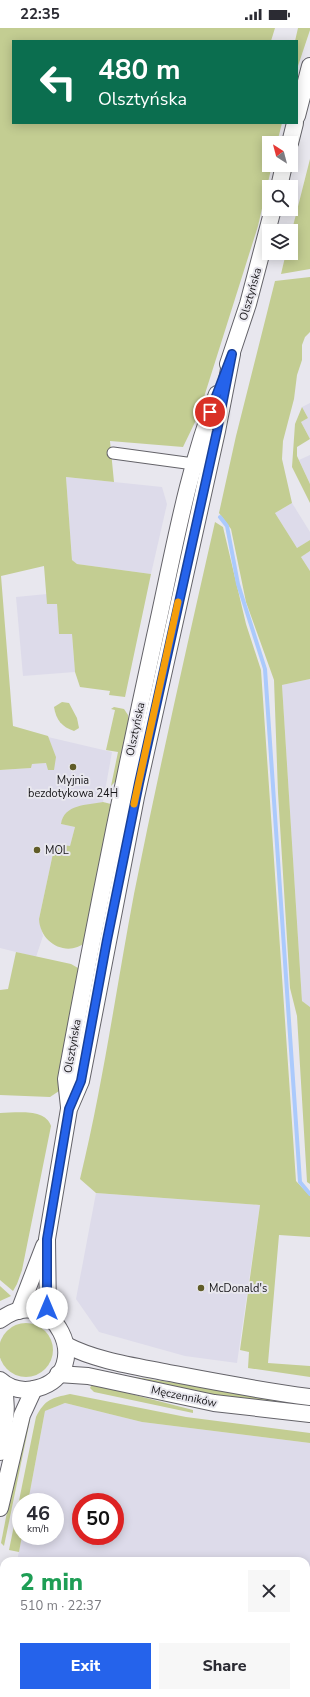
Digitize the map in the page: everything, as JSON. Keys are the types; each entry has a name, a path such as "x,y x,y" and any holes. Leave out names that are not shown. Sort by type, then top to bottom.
{"main road":[{"path":"298,112 310,66"},
{"path":"292,136 295,124"},
{"name":"Olsztyńska","path":"48,1317 47,1239 69,1109 81,1081 105,948 202,465 232,354 248,304 271,216"},
{"name":"Olsztyńska","path":"19,1311 47,1239"},
{"path":"0,1320 19,1311 34,1311 48,1317 60,1329 66,1345 65,1360 58,1374 47,1384 34,1389 18,1389 2,1381"},
{"name":"Męczenników","path":"66,1345 93,1356 141,1367 257,1390 310,1397"},
{"name":"Męczenników","path":"58,1374 88,1376 214,1403 310,1414"},
{"path":"0,1452 7,1412 6,1397 2,1381"},
{"path":"0,1508 22,1415 34,1389"}],"street":[{"path":"113,453 202,465"}],"shaded area":[{"path":"310,403 310,439 301,422 308,418 302,407"},
{"path":"310,455 310,484 299,460"},
{"path":"66,477 162,487 167,504 151,574 77,564 72,560"},
{"path":"292,503 310,532 310,540 297,548 275,513"},
{"path":"310,551 310,571 301,557"},
{"path":"47,594 48,604 57,603 59,634 72,633 75,672 23,676 16,597"},
{"path":"310,679 310,1007 302,1001 282,685"},
{"path":"48,737 112,752 103,802 90,805 61,824 75,827 70,847 55,844 39,919 43,936 36,957 0,948 0,770 31,768 32,764 46,763 56,757"},
{"path":"96,1193 260,1205 237,1363 185,1356 99,1332 76,1299"},
{"path":"65,1403 142,1422 310,1443 310,1557 18,1557 20,1545 64,1545 64,1493 30,1493 45,1411"}],"green space":[{"path":"0,28 275,28 271,40 12,40 12,124 282,124 279,136 262,136 262,172 270,172 269,180 262,180 262,209 258,226 198,416 183,447 110,441 114,482 66,477 72,560 77,564 151,574 125,697 109,695 110,691 80,687 75,672 72,634 59,634 57,604 47,604 44,566 1,576 13,726 48,736 56,757 54,770 48,770 46,763 32,764 31,768 0,770"},
{"path":"298,28 310,28 298,66 298,40 295,40"},
{"path":"310,159 310,269 281,274 284,260 298,260 298,224 294,224 296,216 298,216 298,206"},
{"path":"310,277 310,332 305,337 302,345 302,360 297,375 294,399 283,441 282,459 292,503 275,513 297,548 310,540 310,551 301,557 310,571 310,679 282,685 302,1001 310,1007 310,1184 307,1182 297,1016 290,988 278,793 274,680 246,602 231,529 219,513 236,436 275,281"},
{"path":"302,407 308,418 301,422 310,439 297,447 297,456 310,484 310,503 292,467 295,424"},
{"path":"215,522 223,527 246,624 261,670 296,1181 310,1196 310,1237 279,1235 268,1363 310,1366 310,1377 248,1368 249,1352 240,1350 260,1205 96,1193 80,1179 102,1073 134,894 173,708"},
{"path":"62,702 69,703 77,718 79,728 74,731 63,725 56,716 54,707"},
{"path":"114,707 124,709 128,715 130,728 119,778 111,786 118,752 106,750 115,710 111,709"},
{"path":"103,802 115,805 86,942 79,947 71,949 56,946 44,935 39,919 55,844 70,846 75,827 61,824 63,817 71,809 83,805"},
{"path":"16,952 71,964 78,968 84,975 79,982 59,1091 50,1097 0,1095 0,990 8,989"},
{"path":"22,1112 36,1114 43,1116 48,1120 51,1126 22,1270 13,1291 0,1280 0,1113"},
{"path":"0,1286 11,1296 0,1301"},
{"path":"21,1323 31,1323 41,1327 49,1335 53,1345 53,1355 49,1365 41,1373 31,1377 21,1377 11,1373 3,1365 -1,1355 -1,1345 3,1335 11,1327"},
{"path":"127,1376 310,1402 310,1411 126,1379"},
{"path":"92,1384 193,1410 193,1413 94,1392 90,1388"},
{"path":"70,1394 186,1417 310,1433 310,1443 142,1422 65,1403 45,1411 30,1493 21,1493 36,1417 46,1403 58,1397"},
{"path":"25,1419 30,1420 15,1493 12,1493 12,1507 4,1546 1,1543"},
{"path":"12,1535 12,1545 20,1545 19,1552 9,1550"}],"waterway":[{"path":"220,517 227,526 238,584 265,669 300,1182 310,1194"}],"slow traffic":[{"path":"134,804 178,602"}],"place":[{"name":"Myjnia bezdotykowa 24H","path":"73,767"},
{"name":"MOL","path":"37,850"},
{"name":"McDonald's","path":"201,1288"}],"route":[{"path":"47,1308 47,1239 69,1109 81,1081 107,940 154,710 217,431 232,354 210,412"}]}
